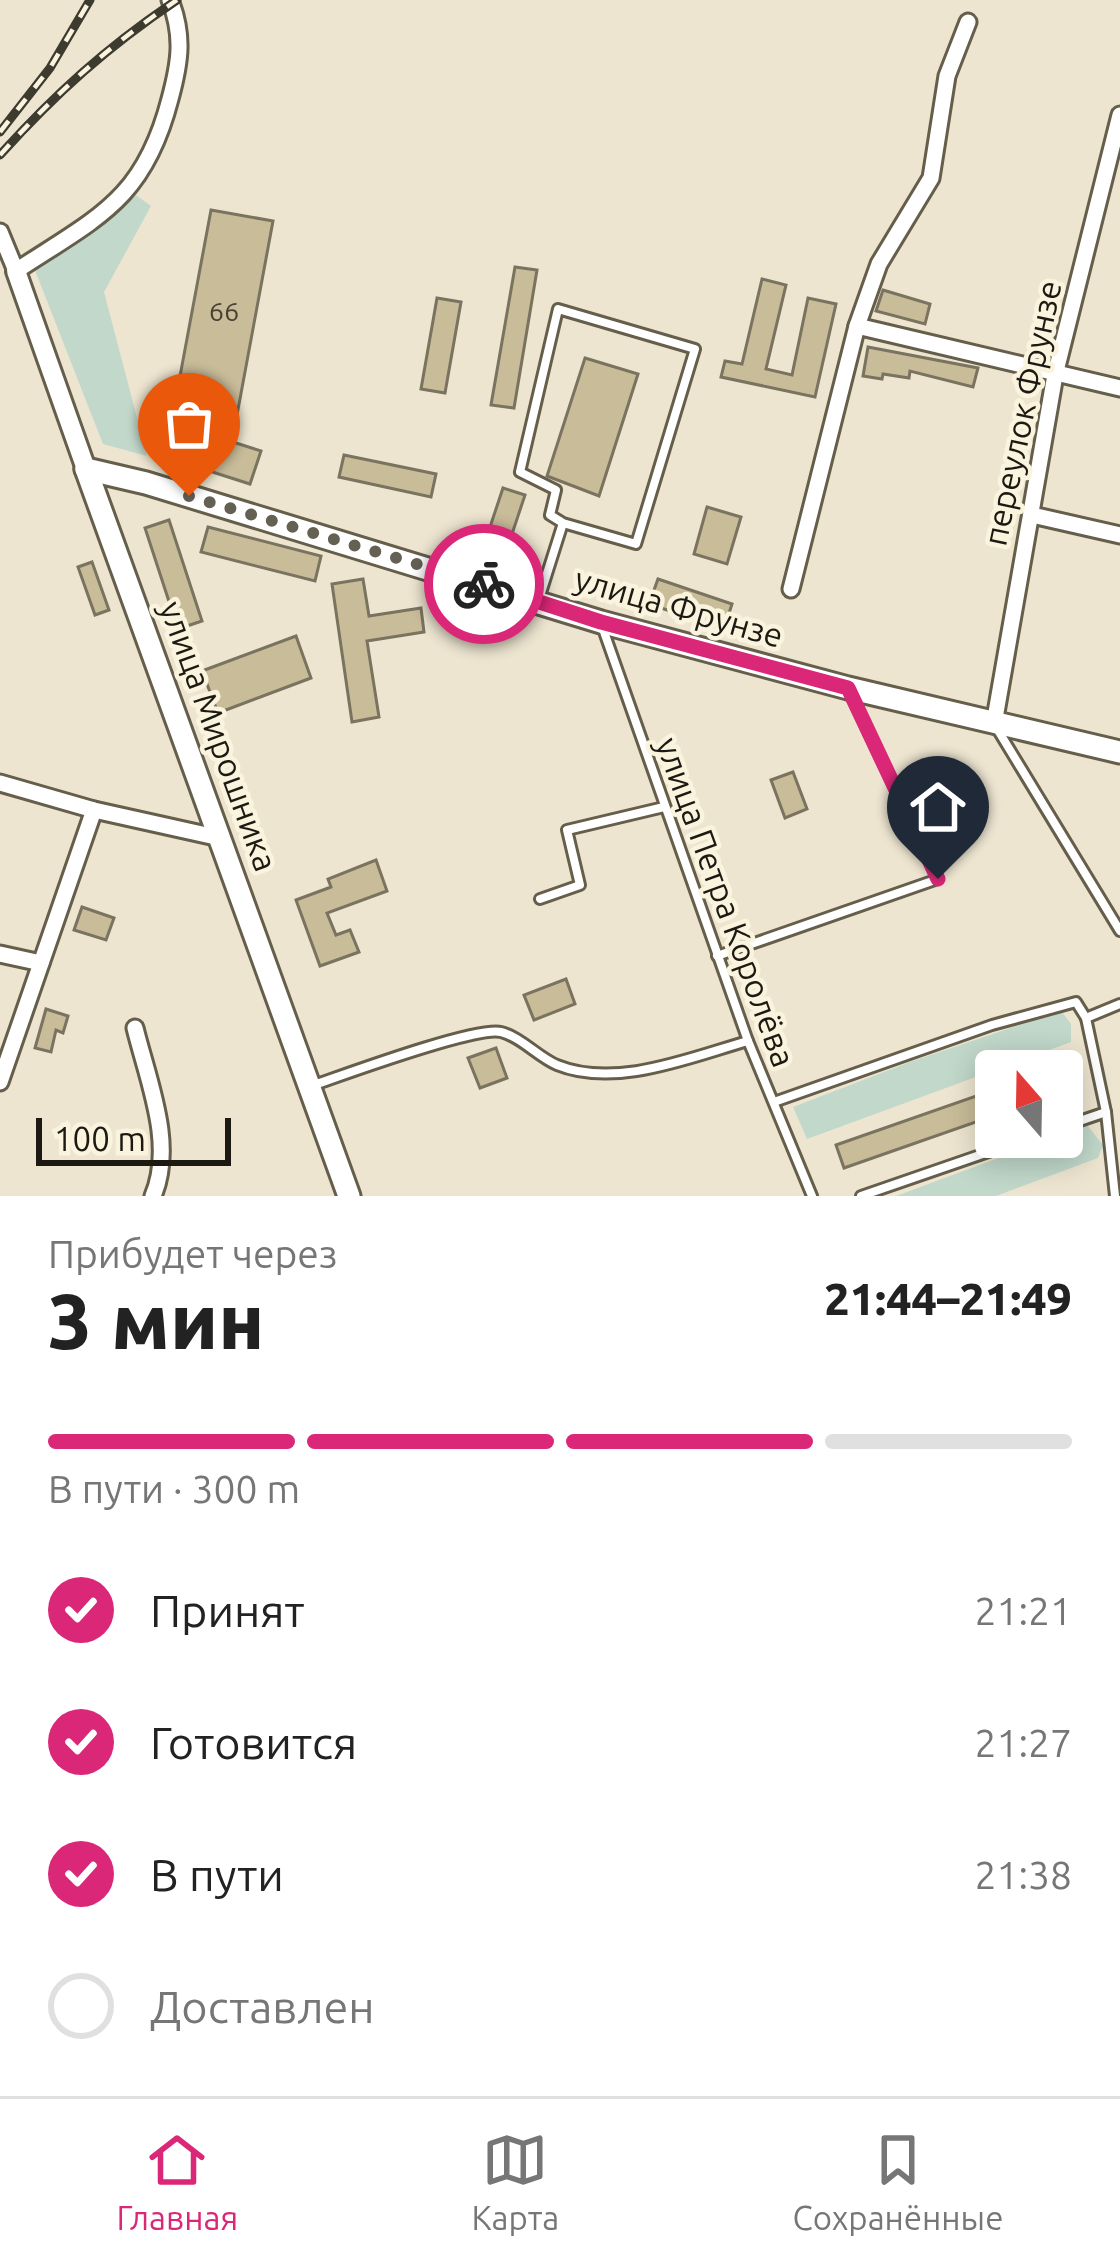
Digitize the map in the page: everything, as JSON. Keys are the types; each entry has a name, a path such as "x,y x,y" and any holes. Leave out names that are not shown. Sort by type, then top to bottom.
{"main road":[{"name":"улица Фрунзе","path":"86,469 601,622 848,688 1120,752"},
{"name":"улица Мирошника","path":"86,469 349,1196"}],"street":[{"path":"16,271 105,212 139,178 161,134 180,60 178,21 170,0"},
{"path":"791,589 857,326 879,264 931,178 947,76 968,22"},
{"name":"переулок Фрунзе","path":"994,724 1055,375 1120,116"},
{"name":"улица Мирошника","path":"0,232 86,469"},
{"path":"857,326 1120,388"},
{"path":"1032,515 1120,536"},
{"path":"0,783 94,811 220,838"},
{"path":"0,1082 94,811"},
{"path":"0,954 41,963"},
{"path":"135,1028 161,1138 163,1172 153,1196"}],"lane":[{"path":"558,309 695,349 636,544 563,524 550,515 556,490 520,472 558,309"},
{"path":"538,601 563,524"},
{"name":"улица Петра Королёва","path":"601,622 748,1041 812,1196"},
{"path":"717,956 938,879 848,688"},
{"path":"994,724 1120,931"},
{"path":"540,899 580,885 567,830 664,807"},
{"path":"774,1102 992,1025 1076,1002 1085,1018 1106,1112 1115,1196"},
{"path":"1085,1018 1120,1004"},
{"path":"310,1086 409,1053 500,1032 559,1066 601,1072 667,1064 748,1041"},
{"path":"1083,1119 1106,1112"},
{"path":"861,1196 975,1157"}],"green space":[{"path":"129,190 151,206 104,292 147,456 103,444 31,260"},
{"path":"1061,1011 1071,1024 1071,1042 1049,1050 975,1050 975,1077 807,1139 793,1107"},
{"path":"1087,1125 1103,1145 1098,1158 996,1196 896,1196 998,1158 1083,1158 1083,1126"}],"building":[{"path":"211,210 273,221 237,415 175,403"},
{"path":"515,267 537,270 514,408 491,405"},
{"path":"762,279 786,285 766,369 792,375 808,298 836,304 815,397 721,377 725,361 742,364"},
{"path":"883,290 930,304 925,324 876,311"},
{"path":"437,298 461,302 445,393 421,389"},
{"path":"868,347 978,368 973,387 910,371 909,378 863,376"},
{"path":"585,358 638,374 599,496 547,476"},
{"path":"186,427 261,451 250,484 175,460"},
{"path":"344,455 436,474 431,497 339,477"},
{"path":"503,488 525,495 502,564 480,557"},
{"path":"707,507 741,517 727,564 694,554"},
{"path":"169,520 202,621 178,629 145,528"},
{"path":"208,527 321,556 315,581 201,552"},
{"path":"92,562 109,610 95,615 78,567"},
{"path":"363,579 369,616 421,608 424,632 367,641 379,717 352,722 332,584"},
{"path":"658,579 732,604 724,629 649,604"},
{"path":"296,636 311,678 218,713 202,671"},
{"path":"793,772 807,809 785,818 771,780"},
{"path":"376,860 387,891 327,913 336,935 350,930 359,952 320,966 296,900 331,887 328,879"},
{"path":"82,907 114,918 106,940 74,930"},
{"path":"566,979 575,1004 534,1020 524,995"},
{"path":"46,1009 68,1016 63,1033 56,1030 51,1052 35,1048"},
{"path":"496,1048 507,1078 480,1088 468,1058"},
{"path":"975,1096 975,1122 844,1168 836,1145"}],"railway":[{"path":"0,132 50,68 90,0"},
{"path":"0,155 83,72 177,0"}],"way so far":[{"path":"189,496 484,584"}],"route":[{"path":"484,584 601,622 848,688 938,879"}]}
